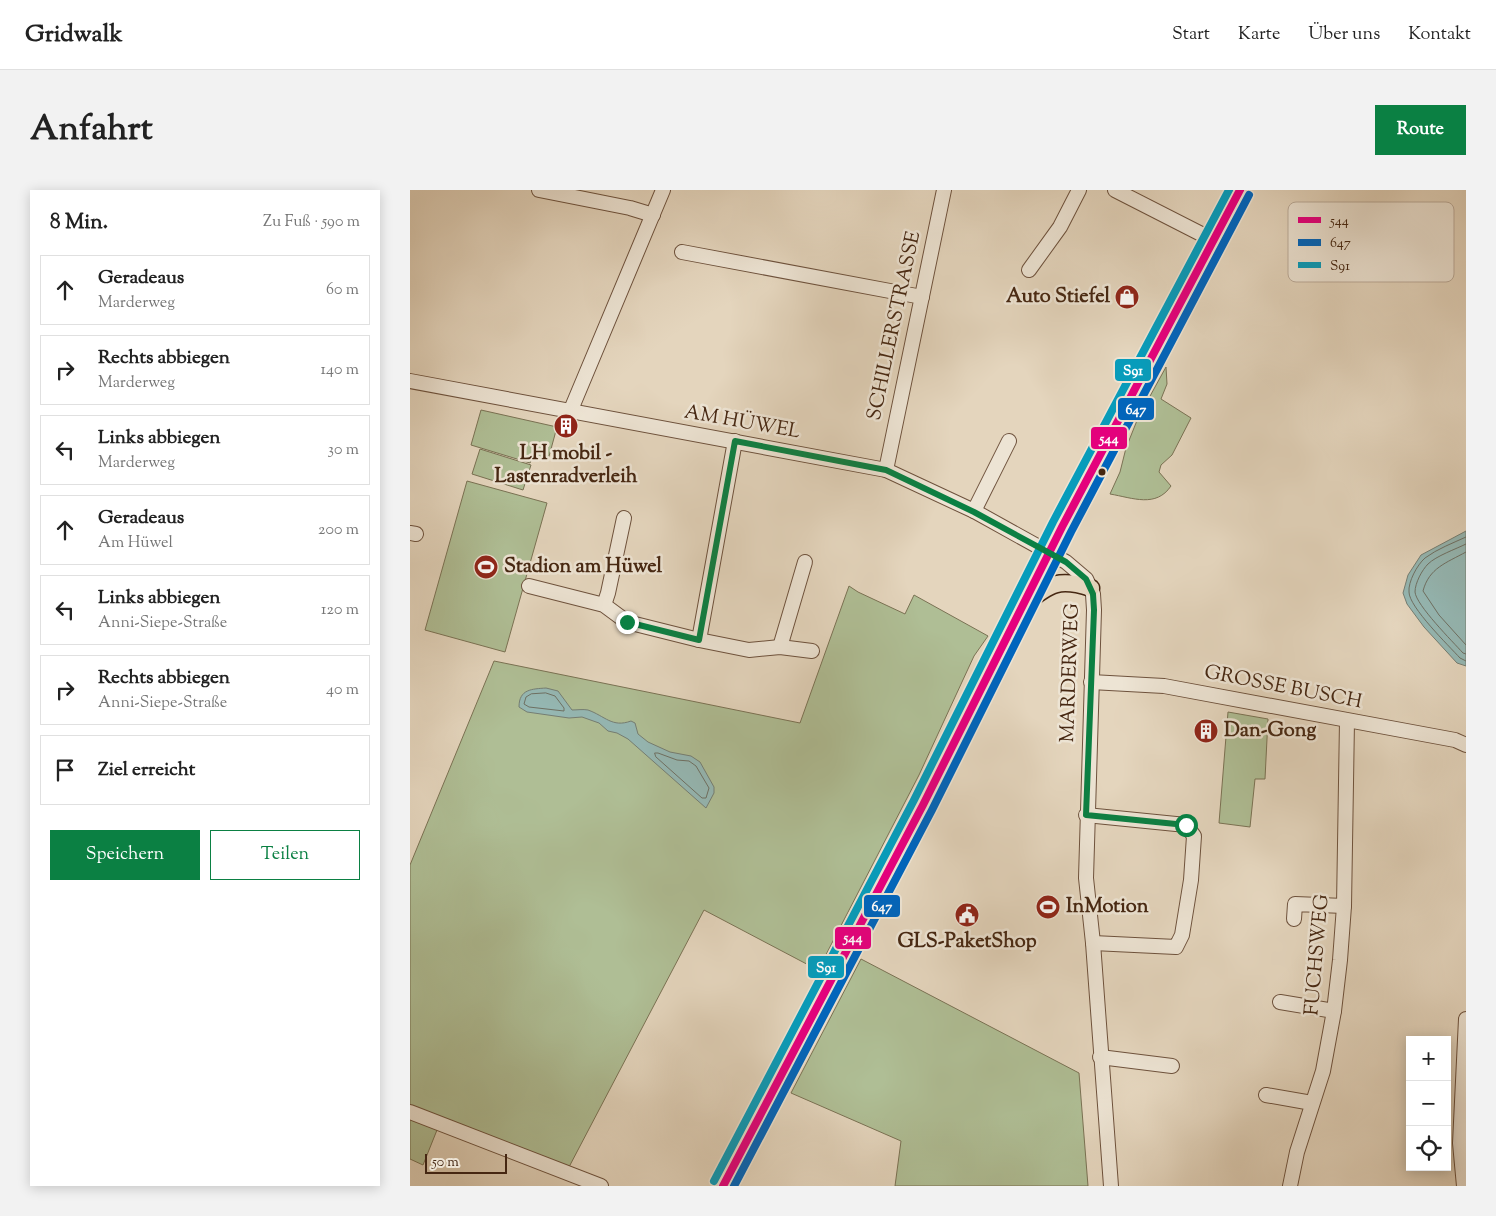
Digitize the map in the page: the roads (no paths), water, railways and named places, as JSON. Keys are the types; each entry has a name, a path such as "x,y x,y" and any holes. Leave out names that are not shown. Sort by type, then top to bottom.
{"main road":[{"path":"723,1186 923,805 1049,552 1240,190"},
{"path":"1022,606 1038,593 1058,583 1074,582 1091,588"}],"street":[{"path":"540,190 630,208 653,215"},
{"path":"570,412 663,190"},
{"name":"SCHILLERSTRASSE","path":"886,470 944,190"},
{"path":"1029,270 1060,227 1079,190"},
{"path":"1115,190 1213,240"},
{"path":"682,252 922,297"},
{"name":"AM HÜWEL","path":"410,381 886,470 974,512 1049,552"},
{"path":"699,640 735,441"},
{"path":"974,512 1010,441"},
{"path":"604,605 624,518"},
{"name":"MARDERWEG","path":"1049,552 1086,579 1093,594 1094,610 1086,815 1086,878 1093,944 1111,1186"},
{"path":"780,647 805,562"},
{"path":"529,586 604,605 627,622 699,640 749,650 780,647 812,651"},
{"name":"GROSSE BUSCH","path":"1091,682 1164,686 1455,740 1466,745"},
{"name":"FUCHSWEG","path":"1290,1186 1297,1152 1323,1071 1334,1011 1344,906 1347,721"},
{"path":"1086,815 1186,825 1194,836 1191,880 1182,935 1176,947 1093,944"},
{"path":"1294,920 1295,904 1344,906"},
{"path":"1280,1002 1334,1011"},
{"path":"1464,1186 1460,1143 1466,1019"},
{"path":"1100,1057 1172,1066"},
{"path":"1266,1095 1312,1103"},
{"path":"410,1112 601,1186"}],"water":[{"path":"1466,531 1466,666 1457,663 1424,627 1407,604 1403,593 1408,575 1421,555"},
{"path":"546,688 558,691 572,710 588,710 619,723 631,721 635,723 638,734 648,742 670,752 691,756 700,762 714,787 714,793 706,808 628,739 608,731 599,723 582,717 569,718 527,712 519,707 524,693"}],"place":[{"name":"Auto Stiefel","path":"1127,297"},
{"name":"LH mobil - Lastenradverleih","path":"566,426"},
{"name":"Stadion am Hüwel","path":"486,567"},
{"name":"Dan-Gong","path":"1206,731"},
{"name":"InMotion","path":"1048,907"},
{"name":"GLS-PaketShop","path":"967,915"}]}
